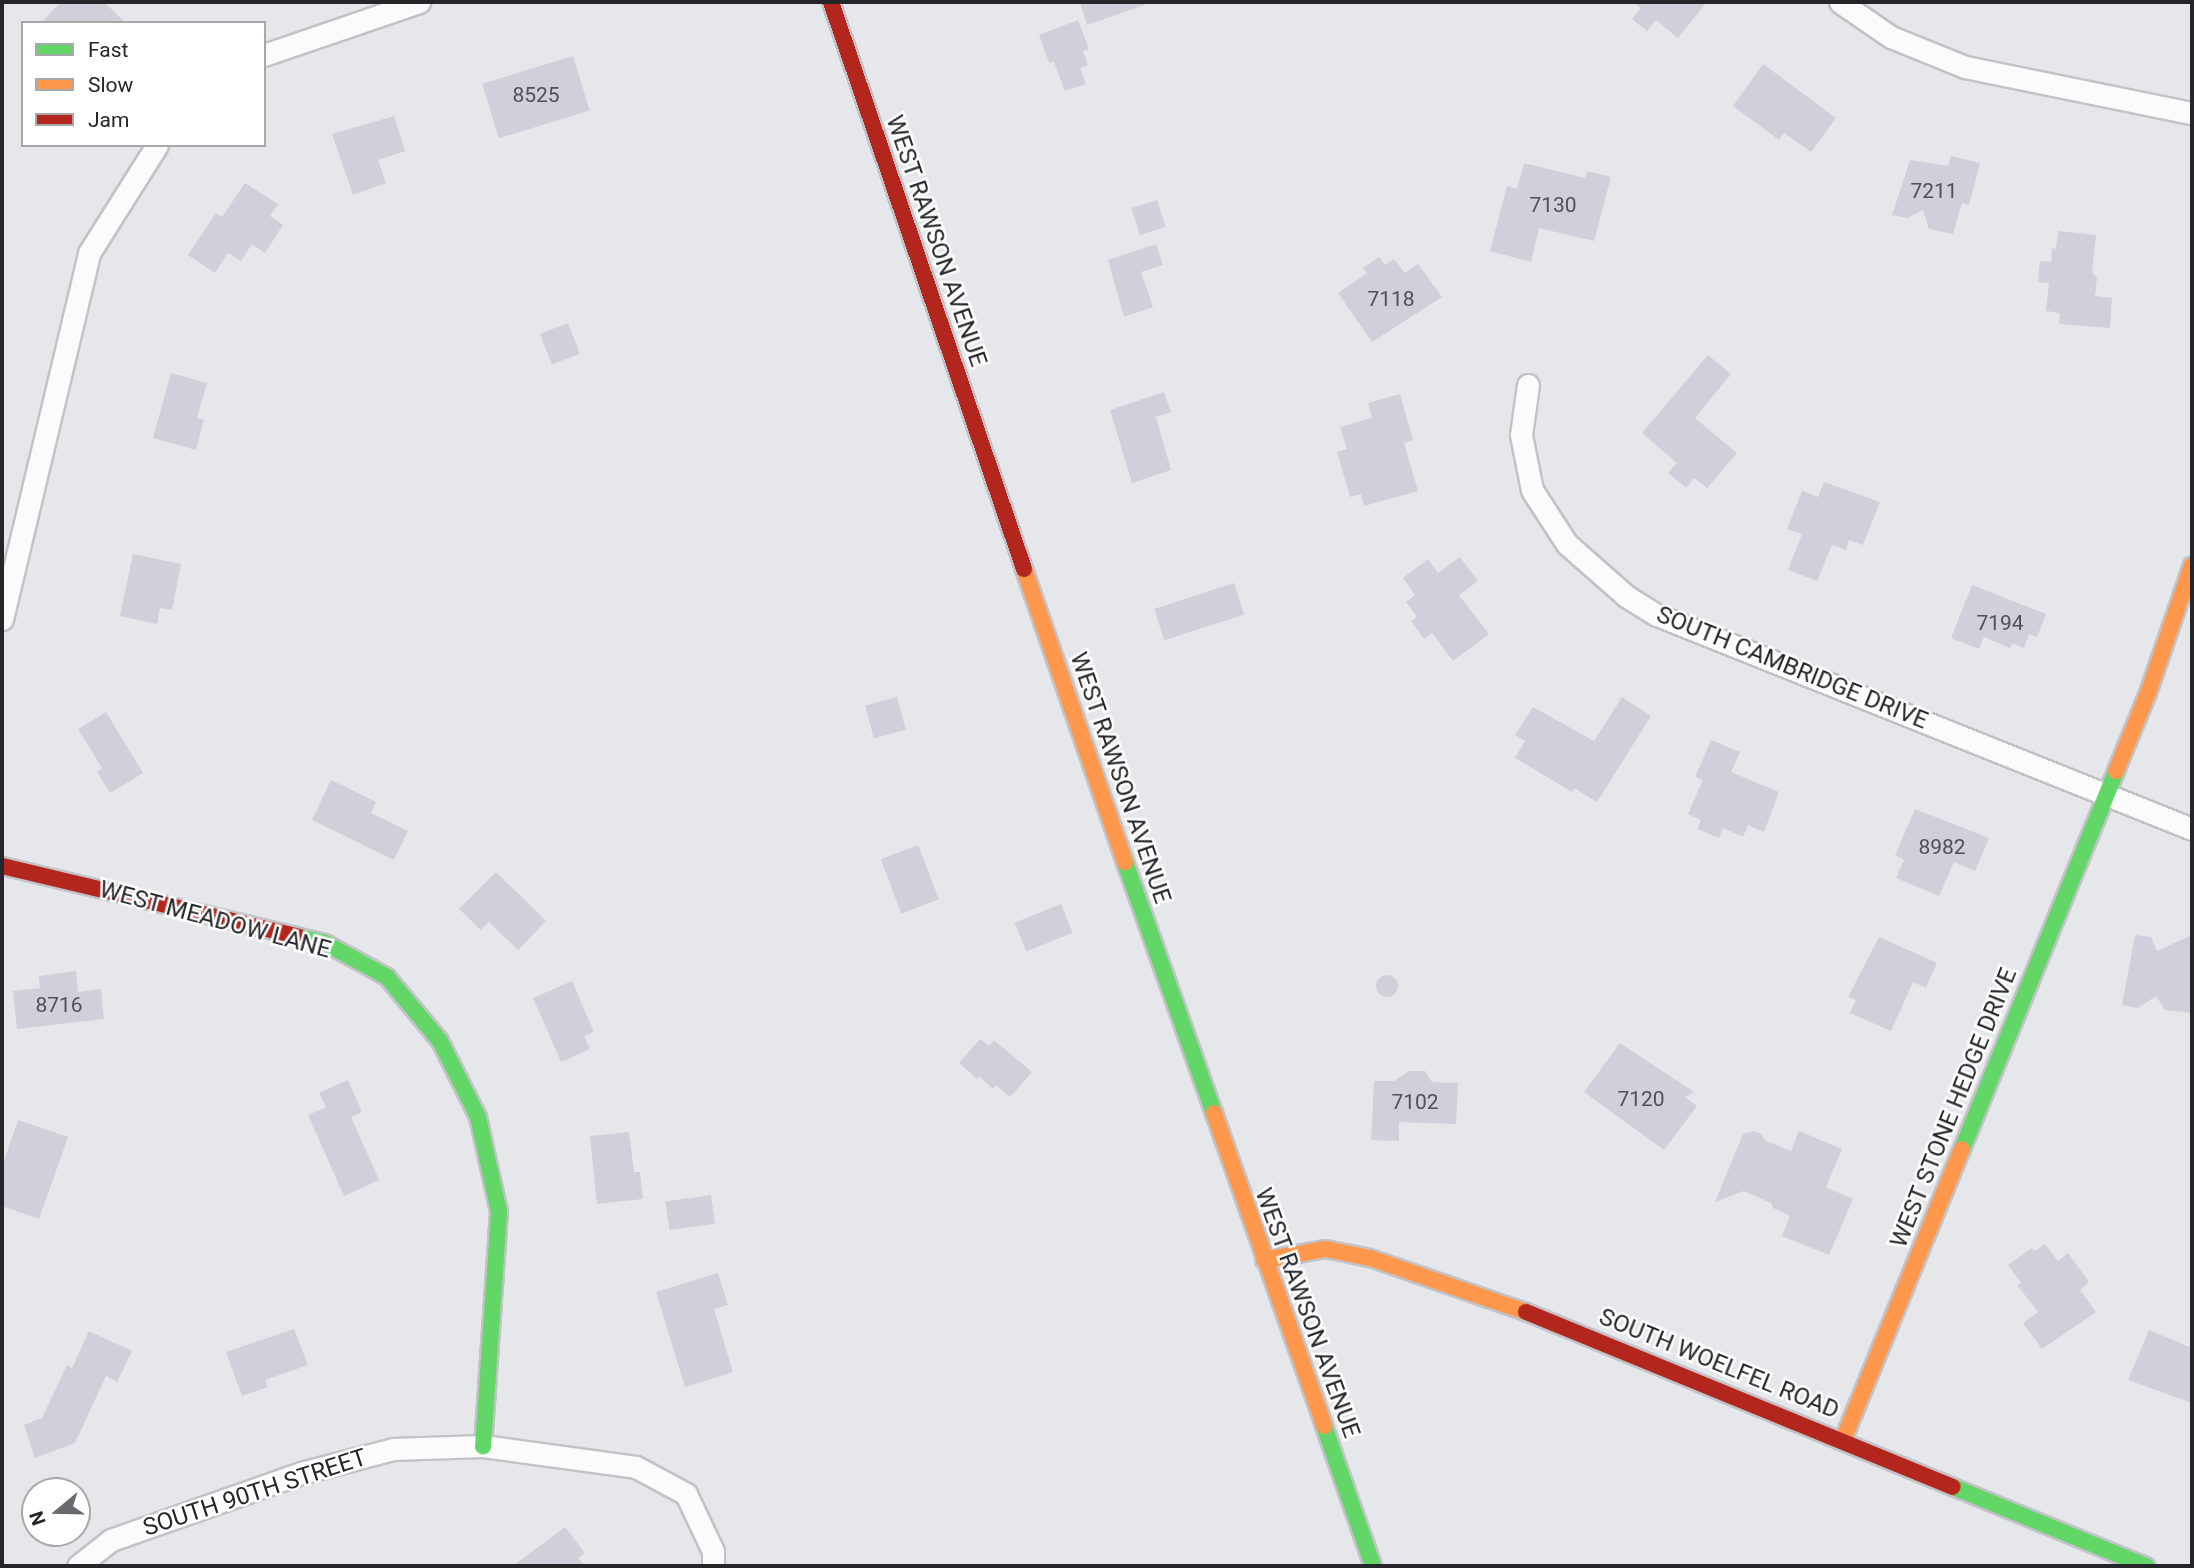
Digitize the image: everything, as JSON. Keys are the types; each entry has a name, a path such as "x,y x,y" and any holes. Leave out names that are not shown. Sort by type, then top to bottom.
{"street":[{"path":"266,54 419,2"},
{"name":"WEST RAWSON AVENUE","path":"831,2 1067,697 1373,1566"},
{"path":"1840,2 1891,37 1965,67 2192,113"},
{"path":"2,619 89,253 157,147"},
{"name":"SOUTH CAMBRIDGE DRIVE","path":"1528,385 1521,435 1532,490 1567,544 1626,596 1657,615 2192,829"},
{"name":"WEST STONE HEDGE DRIVE","path":"1843,1440 2148,692 2192,565"},
{"name":"WEST MEADOW LANE","path":"2,866 325,943 387,977 440,1041 478,1117 499,1212 483,1446"},
{"name":"SOUTH WOELFEL ROAD","path":"1264,1259 1326,1249 1370,1258 1550,1321 2146,1566"},
{"name":"SOUTH 90TH STREET","path":"78,1566 111,1540 301,1473 393,1449 483,1446 636,1467 686,1494 713,1552 713,1566"}],"building":[{"path":"61,2 104,2 124,21 43,21"},
{"path":"1080,2 1144,2 1145,5 1087,25"},
{"path":"1633,2 1707,2 1678,38 1656,20 1647,31 1632,19 1641,8"},
{"path":"1078,20 1089,49 1083,51 1088,65 1080,68 1086,84 1065,91 1054,62 1049,63 1039,35"},
{"path":"573,56 590,111 499,138 482,84"},
{"path":"1763,64 1836,118 1811,152 1784,133 1779,140 1733,106"},
{"path":"394,116 405,151 378,160 386,183 353,195 332,134"},
{"path":"1951,156 1980,163 1969,205 1962,203 1953,234 1929,229 1923,210 1907,218 1892,215 1910,160 1948,166"},
{"path":"1524,163 1585,178 1587,171 1611,177 1594,241 1539,228 1531,262 1490,251 1507,186 1517,189"},
{"path":"245,183 278,204 270,216 283,225 265,253 252,244 241,261 228,253 215,273 188,255 216,213 222,217"},
{"path":"1157,200 1166,227 1140,235 1131,208"},
{"path":"2058,231 2096,235 2092,272 2097,278 2095,296 2112,298 2110,328 2059,324 2060,313 2046,311 2049,283 2038,282 2040,261 2051,262 2052,248 2056,249"},
{"path":"1156,244 1163,265 1141,272 1153,307 1124,317 1108,260"},
{"path":"1379,257 1385,265 1394,259 1405,273 1418,264 1442,297 1372,342 1338,293 1367,273 1363,268"},
{"path":"568,323 580,354 552,365 540,334"},
{"path":"1708,355 1731,374 1695,418 1737,453 1707,488 1694,478 1686,488 1668,473 1677,463 1642,433"},
{"path":"171,373 207,383 197,418 204,420 196,450 153,438"},
{"path":"1164,392 1171,412 1156,417 1171,470 1132,483 1110,410"},
{"path":"1400,394 1413,440 1404,443 1418,491 1364,506 1361,494 1350,497 1337,452 1347,449 1340,427 1372,418 1368,403"},
{"path":"1824,482 1880,502 1863,545 1849,540 1846,550 1832,545 1817,581 1788,570 1802,534 1787,529 1802,491 1818,497"},
{"path":"133,554 181,564 172,610 160,608 157,624 120,616"},
{"path":"1460,557 1478,581 1459,595 1489,634 1453,661 1432,633 1424,639 1411,621 1417,617 1406,602 1415,595 1403,578 1428,559 1438,573"},
{"path":"1234,583 1244,614 1164,640 1154,609"},
{"path":"1972,585 2046,614 2037,637 2029,634 2024,648 2012,643 2010,648 1984,637 1979,649 1951,638"},
{"path":"897,697 906,730 874,738 865,706"},
{"path":"1622,697 1651,716 1597,802 1574,788 1572,792 1515,758 1525,741 1515,735 1533,707 1594,741"},
{"path":"106,712 143,773 110,793 97,772 102,768 78,729"},
{"path":"1711,740 1740,752 1731,772 1779,792 1764,832 1748,825 1743,837 1723,828 1719,838 1697,829 1701,820 1688,814 1703,780 1695,777"},
{"path":"331,780 376,802 371,813 408,831 394,860 312,820"},
{"path":"1915,809 1989,838 1975,871 1954,862 1939,896 1896,878 1904,860 1895,855"},
{"path":"918,845 939,899 901,913 881,859"},
{"path":"496,872 546,921 518,950 489,922 481,930 459,909"},
{"path":"1061,904 1073,933 1026,951 1015,923"},
{"path":"2135,935 2151,937 2157,951 2192,935 2192,1013 2165,1010 2156,996 2138,1008 2122,1005"},
{"path":"1879,937 1937,963 1926,988 1913,982 1891,1031 1850,1013 1856,1000 1848,997"},
{"path":"76,971 78,992 101,989 104,1019 17,1029 13,991 40,988 39,976"},
{"path":"1387,975 1395,978 1398,986 1395,994 1387,997 1379,994 1376,986 1379,978"},
{"path":"572,981 594,1032 584,1036 590,1049 561,1062 533,998"},
{"path":"980,1039 989,1046 994,1040 1032,1072 1010,1097 996,1085 993,1089 979,1076 977,1079 959,1063"},
{"path":"1620,1043 1694,1092 1685,1097 1697,1106 1664,1150 1584,1092"},
{"path":"1409,1071 1425,1071 1432,1082 1458,1083 1456,1124 1399,1122 1399,1141 1371,1140 1374,1081 1394,1081"},
{"path":"348,1080 362,1112 351,1117 379,1180 344,1196 308,1115 326,1107 319,1093"},
{"path":"18,1120 68,1137 39,1219 2,1206 2,1167"},
{"path":"1753,1131 1762,1134 1764,1140 1791,1151 1799,1131 1842,1149 1826,1187 1853,1199 1829,1255 1782,1236 1790,1216 1773,1208 1771,1203 1744,1191 1715,1202 1743,1134"},
{"path":"629,1132 634,1172 640,1172 643,1199 597,1204 590,1136"},
{"path":"711,1195 715,1224 669,1230 665,1201"},
{"path":"2045,1244 2058,1261 2068,1253 2089,1282 2080,1290 2096,1312 2042,1349 2023,1323 2038,1312 2017,1285 2021,1283 2008,1265 2032,1248 2035,1251"},
{"path":"718,1273 728,1305 714,1309 733,1372 685,1387 656,1292"},
{"path":"294,1329 308,1365 265,1380 268,1387 242,1396 226,1352"},
{"path":"2149,1330 2192,1348 2192,1403 2128,1380"},
{"path":"89,1331 132,1351 117,1382 106,1376 75,1443 35,1458 24,1425 42,1418 67,1365 72,1368"},
{"path":"565,1527 585,1553 578,1558 585,1566 513,1566"}],"traffic: fast":[{"path":"1962,1149 2116,771"},
{"path":"1125,862 1214,1113"},
{"path":"299,937 325,943 387,977 440,1041 478,1117 499,1212 483,1446"},
{"path":"1324,1426 1373,1566"},
{"path":"1953,1487 2146,1566"}],"traffic: slow":[{"path":"2116,771 2148,693 2192,565"},
{"path":"1024,569 1125,862"},
{"path":"1214,1113 1324,1426"},
{"path":"1843,1440 1962,1149"},
{"path":"1264,1260 1326,1249 1370,1258 1526,1312"}],"traffic: jam":[{"path":"831,2 1024,569"},
{"path":"2,866 299,937"},
{"path":"1526,1312 1953,1487"}]}
